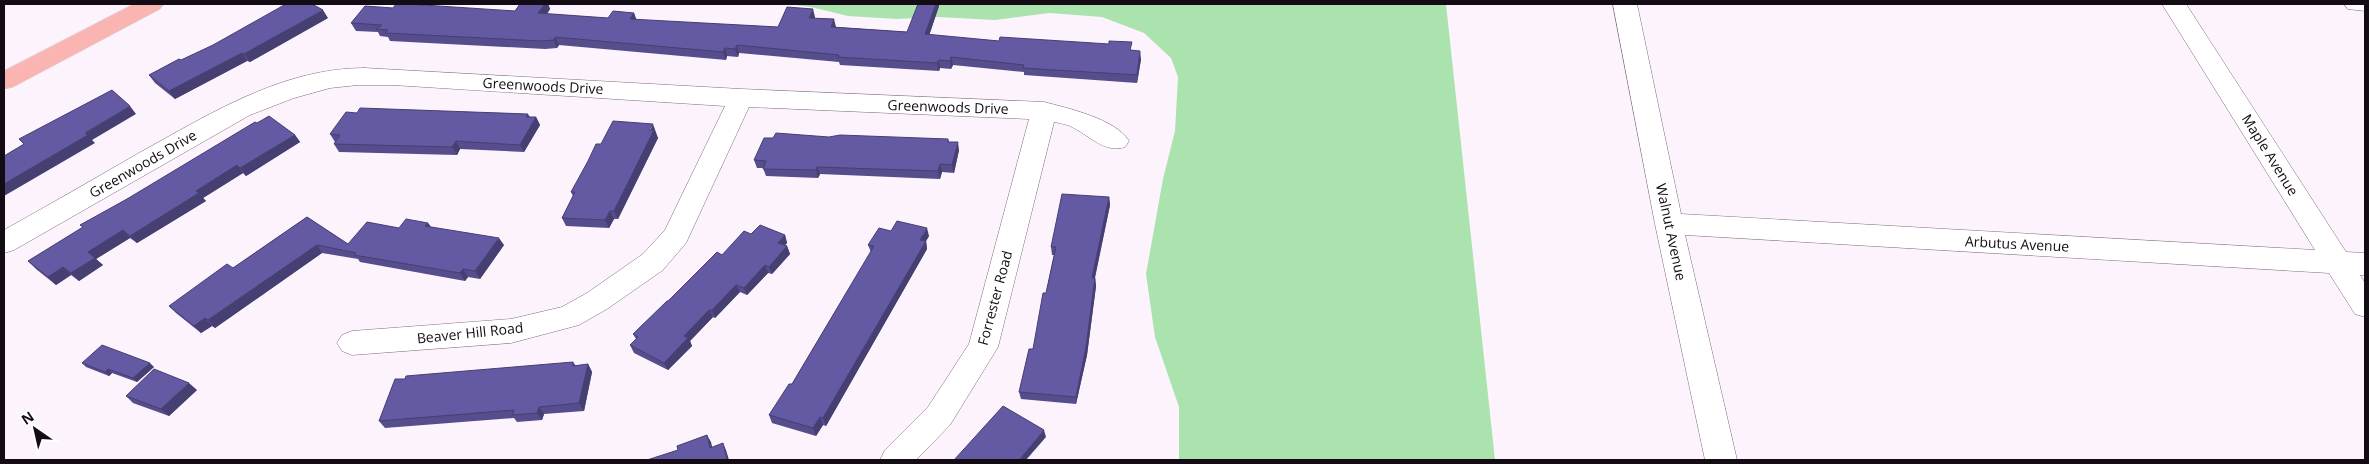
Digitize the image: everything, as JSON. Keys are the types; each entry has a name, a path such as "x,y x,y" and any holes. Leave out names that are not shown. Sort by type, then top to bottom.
{"main road":[{"path":"4,80 152,4"}],"street":[{"name":"Walnut Avenue","path":"1625,4 1669,224 1721,460"},
{"name":"Maple Avenue","path":"2174,4 2365,306"},
{"path":"2356,4 2365,4"},
{"name":"Greenwoods Drive","path":"4,243 228,115 260,100 297,87 347,77 393,77 741,98 1044,111 1077,119 1116,141"},
{"name":"Beaver Hill Road","path":"352,343 511,331 569,316 604,297 653,262 676,236 741,98"},
{"name":"Forrester Road","path":"896,460 939,416 983,347 1044,111"},
{"name":"Arbutus Avenue","path":"1669,224 2365,264"}],"green space":[{"path":"787,4 1446,4 1495,460 1179,460 1179,407 1155,337 1146,274 1163,179 1175,131 1178,77 1171,58 1144,33 1102,17 1050,13 995,20 938,17 897,19 848,16 811,7"}],"building":[{"path":"286,4 312,4 323,10 244,54 242,53 169,91 149,75 179,59 181,60 213,45"},
{"path":"396,4 515,11 520,4 545,4 538,13 608,18 613,11 634,13 630,19 778,27 787,7 813,9 809,18 834,19 831,27 907,32 918,4 936,4 925,34 999,41 1000,37 1109,44 1109,41 1132,42 1130,50 1140,51 1137,75 1023,68 1024,65 951,57 950,61 939,60 937,63 838,57 839,55 737,45 735,49 725,48 723,52 555,37 554,40 541,41 385,33 388,30 376,29 382,25 351,23 365,6 393,8"},
{"path":"112,90 130,106 85,133 88,135 4,184 4,156 24,144 19,139"},
{"path":"360,108 528,114 526,117 536,117 520,145 456,141 452,147 334,144 340,135 330,134 346,112 357,113"},
{"path":"269,116 295,135 240,168 237,165 196,191 199,193 130,236 123,230 88,252 95,258 71,273 63,267 48,277 28,261 83,227 80,225 255,122 257,123"},
{"path":"613,121 653,124 649,130 654,130 614,211 610,211 605,220 562,218 575,192 571,192 596,144 601,144"},
{"path":"776,133 829,137 840,135 948,139 948,142 958,142 952,165 940,164 938,171 817,167 816,170 763,169 766,161 754,160 764,138 773,138"},
{"path":"1062,194 1109,197 1092,278 1095,278 1086,347 1076,397 1019,392 1029,349 1033,349 1043,293 1046,293 1056,247 1051,247"},
{"path":"307,217 348,244 367,222 399,228 406,219 428,223 425,226 499,238 475,271 463,269 460,273 354,255 356,253 317,245 208,320 205,318 194,326 169,306 227,264 233,268"},
{"path":"897,221 927,228 920,240 926,241 823,418 820,417 813,428 769,415 789,384 792,384 874,246 868,245 879,228 891,231"},
{"path":"760,225 785,235 778,243 787,246 769,267 765,265 744,288 736,285 684,336 688,338 664,363 630,345 638,337 633,334 717,252 722,255 744,231 751,234"},
{"path":"102,345 150,363 133,378 108,369 105,372 82,363"},
{"path":"573,362 573,366 588,364 579,403 539,407 537,413 512,415 514,410 379,421 395,379 405,379 406,376"},
{"path":"154,369 189,383 161,409 126,396"},
{"path":"1003,406 1044,430 1019,460 954,460"},
{"path":"707,435 710,448 723,443 727,460 647,460 678,450 677,446"}]}
